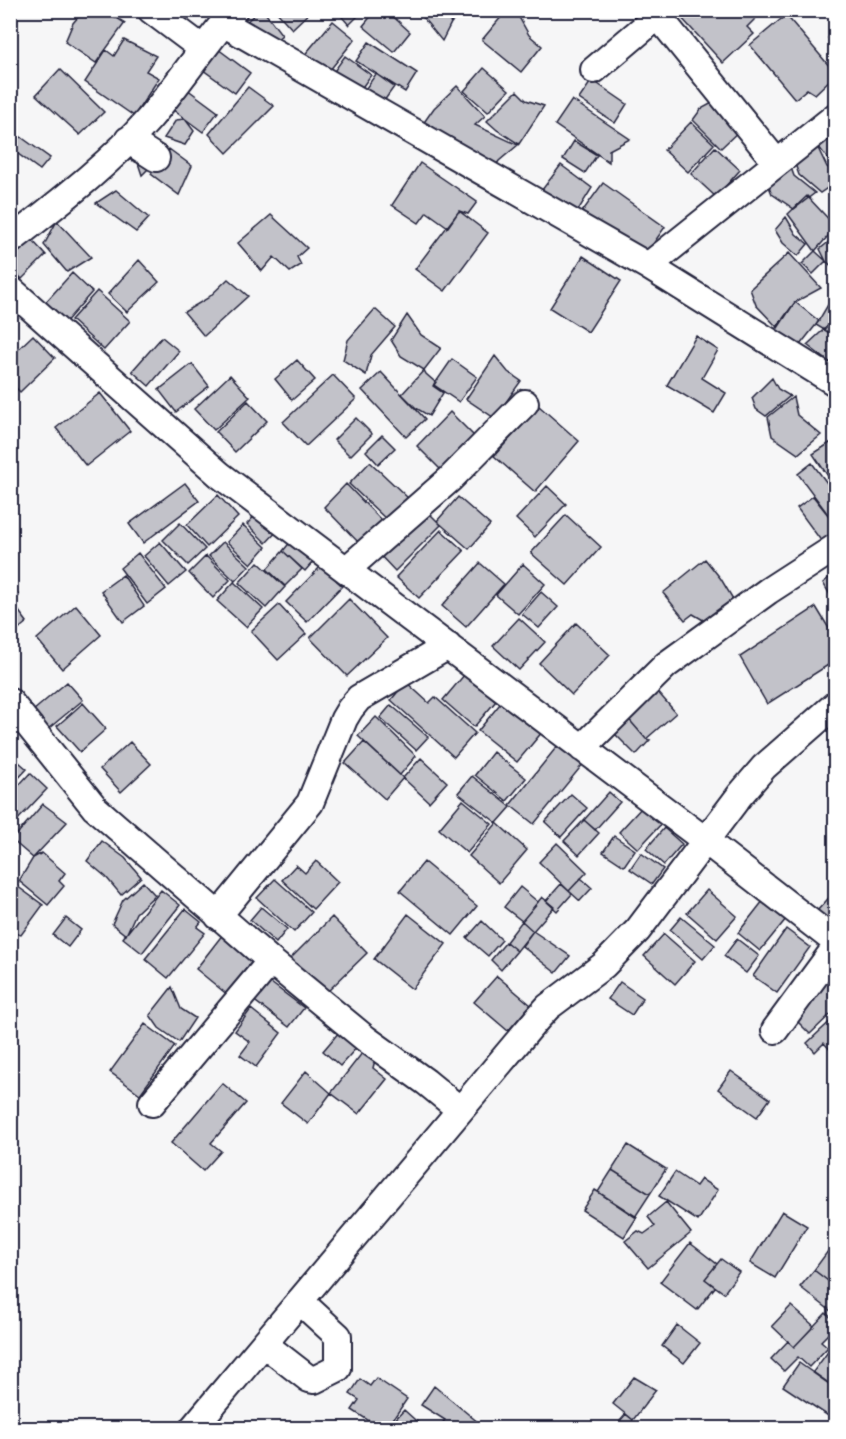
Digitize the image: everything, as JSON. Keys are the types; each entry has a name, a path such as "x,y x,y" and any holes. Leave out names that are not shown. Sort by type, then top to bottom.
{"street":[{"path":"152,10 204,49"},
{"path":"10,241 64,198 148,120 229,17 648,266 836,383"},
{"path":"594,70 653,20 663,22 777,163"},
{"path":"648,266 836,116"},
{"path":"128,140 156,158"},
{"path":"10,289 220,475 836,942"},
{"path":"346,570 450,479 525,403"},
{"path":"582,748 666,665 768,591 836,547"},
{"path":"218,916 310,803 344,719 354,703 448,646"},
{"path":"10,702 94,808 271,961 366,1039 459,1109"},
{"path":"193,1428 459,1109 548,1007 604,965 638,930 740,795 764,767 836,704"},
{"path":"775,1030 836,947"},
{"path":"152,1103 271,961"},
{"path":"264,1344 309,1379 346,1374 339,1336 300,1301"}],"building":[{"path":"84,10 104,10 125,23 96,63 65,42 73,23"},
{"path":"263,10 282,35 267,47 247,21"},
{"path":"275,10 312,10 292,29"},
{"path":"336,10 364,10 349,25"},
{"path":"376,10 386,10 410,32 394,52 363,26"},
{"path":"423,10 441,10 451,23 442,41 419,13"},
{"path":"441,10 455,10 459,16 451,23"},
{"path":"507,10 515,10 529,35 542,46 521,72 482,40"},
{"path":"684,10 755,10 759,15 747,27 754,34 723,63 679,15"},
{"path":"786,15 836,74 815,94 807,89 795,99 750,45"},
{"path":"333,21 355,39 325,76 302,58"},
{"path":"836,31 836,47 828,38"},
{"path":"124,40 156,56 146,71 159,78 134,116 85,82 106,50 114,56"},
{"path":"369,42 417,73 405,92 356,61"},
{"path":"214,46 250,73 235,93 199,67"},
{"path":"345,56 371,75 358,93 332,74"},
{"path":"484,68 509,90 488,112 464,91"},
{"path":"60,69 104,112 80,135 36,95"},
{"path":"376,74 394,87 379,108 361,95"},
{"path":"592,80 627,104 615,123 579,99"},
{"path":"457,86 485,116 475,125 518,145 499,161 490,174 420,128 434,108"},
{"path":"248,87 274,106 227,153 209,134"},
{"path":"187,89 218,112 203,132 172,109"},
{"path":"517,91 526,100 544,106 519,144 487,121"},
{"path":"572,100 630,139 609,150 609,162 555,125"},
{"path":"716,101 741,129 721,148 693,120 701,109"},
{"path":"185,119 194,131 185,145 164,138 176,120"},
{"path":"691,122 714,144 688,172 664,150"},
{"path":"836,125 836,166 814,140"},
{"path":"14,132 50,158 40,170 10,148 10,134"},
{"path":"574,141 597,155 585,173 563,159"},
{"path":"816,144 827,167 836,173 836,182 820,193 799,175 794,161"},
{"path":"715,147 740,170 716,197 691,174"},
{"path":"169,149 192,166 179,195 151,174"},
{"path":"133,152 153,164 142,175 138,163 126,160"},
{"path":"789,162 794,176 815,193 794,209 772,194 766,179"},
{"path":"420,163 477,202 468,214 459,211 448,227 427,212 419,223 392,205"},
{"path":"561,165 592,188 572,220 538,195"},
{"path":"603,183 665,227 641,261 579,216"},
{"path":"116,190 149,218 136,232 96,203"},
{"path":"807,196 836,227 815,251 788,214"},
{"path":"459,211 488,233 445,291 415,269"},
{"path":"271,215 307,248 297,257 301,265 290,272 274,257 262,271 238,243"},
{"path":"786,217 796,234 808,244 798,256 783,243 775,230"},
{"path":"57,221 91,257 67,272 44,245"},
{"path":"836,236 836,270 826,261 820,249"},
{"path":"32,240 46,255 22,279 10,267 10,257"},
{"path":"815,251 826,261 813,274 802,264"},
{"path":"789,253 821,288 795,302 778,328 756,305 750,289"},
{"path":"583,256 621,281 588,332 550,308"},
{"path":"139,260 159,282 127,312 108,294"},
{"path":"72,273 92,292 64,324 43,305"},
{"path":"228,279 248,296 204,336 184,312 208,298"},
{"path":"97,291 130,321 104,350 71,320"},
{"path":"795,302 819,321 796,350 773,332"},
{"path":"829,303 836,307 836,337 816,325"},
{"path":"375,309 395,327 371,355 366,375 343,360 348,340"},
{"path":"407,315 421,335 441,348 424,370 401,356 391,340"},
{"path":"833,321 836,322 836,367 807,345"},
{"path":"33,335 55,358 20,392 10,382 10,357"},
{"path":"696,336 718,350 702,378 726,393 714,413 667,385"},
{"path":"162,337 179,351 149,386 132,371"},
{"path":"495,356 508,372 521,381 496,419 466,399"},
{"path":"452,359 477,377 459,402 434,385"},
{"path":"297,360 315,380 292,400 275,379"},
{"path":"192,364 209,386 176,412 159,390"},
{"path":"424,370 435,382 433,386 443,393 429,416 416,408 402,394"},
{"path":"381,372 425,419 406,437 362,390"},
{"path":"230,375 250,397 214,430 194,409"},
{"path":"333,375 356,399 306,446 283,422"},
{"path":"772,378 778,389 790,396 766,416 756,409 752,398"},
{"path":"100,393 130,431 86,466 56,428"},
{"path":"793,397 797,415 821,435 798,454 772,436 768,417"},
{"path":"248,401 267,421 235,452 216,432"},
{"path":"539,406 579,441 535,492 494,456"},
{"path":"450,412 479,441 445,474 417,446"},
{"path":"356,418 372,434 350,456 334,440"},
{"path":"382,435 395,448 378,464 366,451"},
{"path":"836,439 836,488 813,454"},
{"path":"370,462 408,498 387,520 349,484"},
{"path":"812,463 836,495 836,525 798,474"},
{"path":"185,483 199,501 143,543 129,524"},
{"path":"346,484 382,521 360,544 324,507"},
{"path":"547,486 566,504 535,537 516,519"},
{"path":"218,495 238,517 207,547 187,525"},
{"path":"813,496 836,525 836,531 822,542 797,508"},
{"path":"458,497 490,525 469,549 437,521"},
{"path":"423,507 441,525 395,571 377,552"},
{"path":"262,508 281,527 266,543 247,524"},
{"path":"566,515 601,547 567,585 531,553"},
{"path":"180,523 205,549 188,565 163,540"},
{"path":"243,525 266,547 251,564 227,542"},
{"path":"441,530 464,551 419,598 396,577"},
{"path":"296,535 319,555 305,571 283,551"},
{"path":"160,542 186,572 169,586 144,556"},
{"path":"223,542 249,566 235,581 209,556"},
{"path":"283,551 302,569 285,586 267,569"},
{"path":"138,553 166,589 147,604 120,568"},
{"path":"206,556 230,580 213,598 189,573"},
{"path":"705,559 733,599 705,621 693,614 685,620 663,593"},
{"path":"258,562 285,587 266,608 239,583"},
{"path":"480,563 504,584 466,627 442,606"},
{"path":"523,564 545,584 518,614 496,595"},
{"path":"322,565 342,586 307,622 286,602"},
{"path":"836,572 836,605 823,583"},
{"path":"123,575 144,606 123,622 101,591"},
{"path":"10,582 19,596 10,601"},
{"path":"234,582 263,609 246,627 217,601"},
{"path":"541,592 558,607 539,628 522,614"},
{"path":"349,599 387,638 347,676 310,638"},
{"path":"76,605 101,635 62,669 37,639"},
{"path":"279,605 306,634 278,660 251,631"},
{"path":"816,607 836,640 836,660 767,704 740,657"},
{"path":"18,610 27,622 10,636 10,615"},
{"path":"519,618 545,642 519,670 493,646"},
{"path":"576,623 610,655 572,695 539,663"},
{"path":"465,674 496,701 474,727 443,700"},
{"path":"67,682 83,700 48,729 33,711"},
{"path":"406,682 429,703 435,697 475,733 454,757 391,700"},
{"path":"656,690 676,713 646,739 626,716"},
{"path":"504,699 543,731 517,762 478,731"},
{"path":"83,703 106,729 80,752 57,726"},
{"path":"391,705 428,737 416,750 380,718"},
{"path":"626,716 646,739 650,740 636,755 611,730"},
{"path":"376,717 416,756 400,775 358,736"},
{"path":"130,742 151,764 121,792 100,769"},
{"path":"364,742 403,778 385,799 345,763"},
{"path":"559,744 584,763 534,824 510,805"},
{"path":"493,752 526,778 507,801 475,775"},
{"path":"12,756 27,769 10,787 10,758"},
{"path":"421,758 447,782 429,802 403,778"},
{"path":"30,773 47,789 11,827 10,795"},
{"path":"472,776 511,807 497,823 458,793"},
{"path":"609,792 620,802 595,830 584,820"},
{"path":"571,794 587,808 561,837 545,822"},
{"path":"463,800 492,824 467,853 439,829"},
{"path":"43,804 67,822 33,858 12,840"},
{"path":"643,806 662,823 638,849 619,832"},
{"path":"584,820 599,833 579,855 564,841"},
{"path":"497,823 527,850 499,883 469,856"},
{"path":"664,828 682,844 664,865 646,849"},
{"path":"614,836 635,850 624,866 603,852"},
{"path":"102,841 125,858 141,877 121,895 106,877 87,861"},
{"path":"557,843 587,872 569,891 539,862"},
{"path":"42,853 65,873 59,881 64,886 48,905 19,881 33,858"},
{"path":"641,853 663,869 652,884 630,869"},
{"path":"316,861 338,882 313,909 282,880 296,865 305,873"},
{"path":"424,862 477,906 453,935 400,891"},
{"path":"581,878 592,888 580,901 569,891"},
{"path":"275,879 312,912 294,932 257,898"},
{"path":"10,881 43,905 21,935 10,932"},
{"path":"143,882 155,895 136,913 126,935 112,924 123,900"},
{"path":"561,884 572,894 557,911 546,901"},
{"path":"520,887 538,902 522,921 504,907"},
{"path":"161,890 180,905 142,953 123,938"},
{"path":"707,890 737,916 717,939 687,913"},
{"path":"836,890 836,929 817,911"},
{"path":"542,897 554,907 533,931 522,921"},
{"path":"763,901 786,919 760,951 738,933"},
{"path":"261,907 287,929 276,943 250,920"},
{"path":"185,909 201,922 197,927 205,933 168,978 145,959"},
{"path":"408,914 446,944 412,989 374,959"},
{"path":"332,917 367,953 325,994 291,958"},
{"path":"681,917 715,945 703,959 670,930"},
{"path":"66,918 81,930 68,947 53,935"},
{"path":"482,921 502,940 488,956 467,938"},
{"path":"522,921 533,931 517,951 506,942"},
{"path":"786,929 810,947 777,993 753,976"},
{"path":"533,931 570,956 556,973 522,946"},
{"path":"223,934 257,961 229,996 196,969"},
{"path":"664,934 695,961 675,984 644,956"},
{"path":"737,939 759,956 746,973 724,956"},
{"path":"506,942 517,951 501,970 491,960"},
{"path":"832,972 836,975 836,1009 810,1034 790,1014"},
{"path":"497,976 531,1005 508,1031 474,1002"},
{"path":"267,980 304,1008 289,1027 252,999"},
{"path":"620,982 643,998 632,1015 608,999"},
{"path":"172,987 181,1009 195,1018 179,1042 159,1028 150,1015"},
{"path":"251,1009 281,1033 256,1067 240,1055 250,1042 235,1031"},
{"path":"836,1016 836,1056 824,1043 815,1052 807,1043"},
{"path":"145,1024 175,1046 140,1094 110,1072"},
{"path":"340,1031 358,1046 340,1066 323,1051"},
{"path":"366,1048 376,1056 373,1068 387,1079 359,1114 331,1093"},
{"path":"306,1071 331,1093 308,1124 281,1103"},
{"path":"731,1071 770,1099 757,1117 718,1089"},
{"path":"222,1083 246,1103 211,1143 221,1151 203,1171 171,1143"},
{"path":"628,1145 666,1169 650,1194 612,1170"},
{"path":"612,1170 650,1194 635,1217 598,1192"},
{"path":"675,1172 696,1186 701,1179 718,1190 698,1221 659,1196"},
{"path":"595,1190 637,1217 624,1237 582,1210"},
{"path":"666,1202 691,1233 648,1268 625,1241 638,1231 644,1234 655,1226 648,1217"},
{"path":"782,1211 807,1226 775,1278 750,1263"},
{"path":"836,1241 836,1258 828,1251"},
{"path":"690,1243 717,1264 705,1279 715,1287 697,1310 660,1282"},
{"path":"828,1251 836,1258 836,1287 814,1270"},
{"path":"721,1259 739,1272 724,1293 705,1279"},
{"path":"814,1270 836,1287 836,1315 800,1287"},
{"path":"791,1306 814,1326 794,1347 772,1326"},
{"path":"826,1313 836,1322 836,1326 821,1341 828,1347 809,1367 798,1357 784,1371 771,1359 788,1341 794,1347"},
{"path":"677,1325 700,1343 684,1363 662,1346"},
{"path":"830,1349 836,1353 836,1388 813,1372"},
{"path":"799,1363 836,1389 836,1421 783,1386"},
{"path":"634,1377 656,1390 633,1420 613,1404"},
{"path":"376,1378 407,1399 387,1428 380,1428 352,1410 359,1400 350,1394 360,1379 370,1386"},
{"path":"434,1386 479,1423 474,1428 438,1428 445,1420 421,1405"},
{"path":"404,1410 424,1428 399,1428 392,1423"},
{"path":"626,1414 633,1420 629,1427 620,1421"}]}
